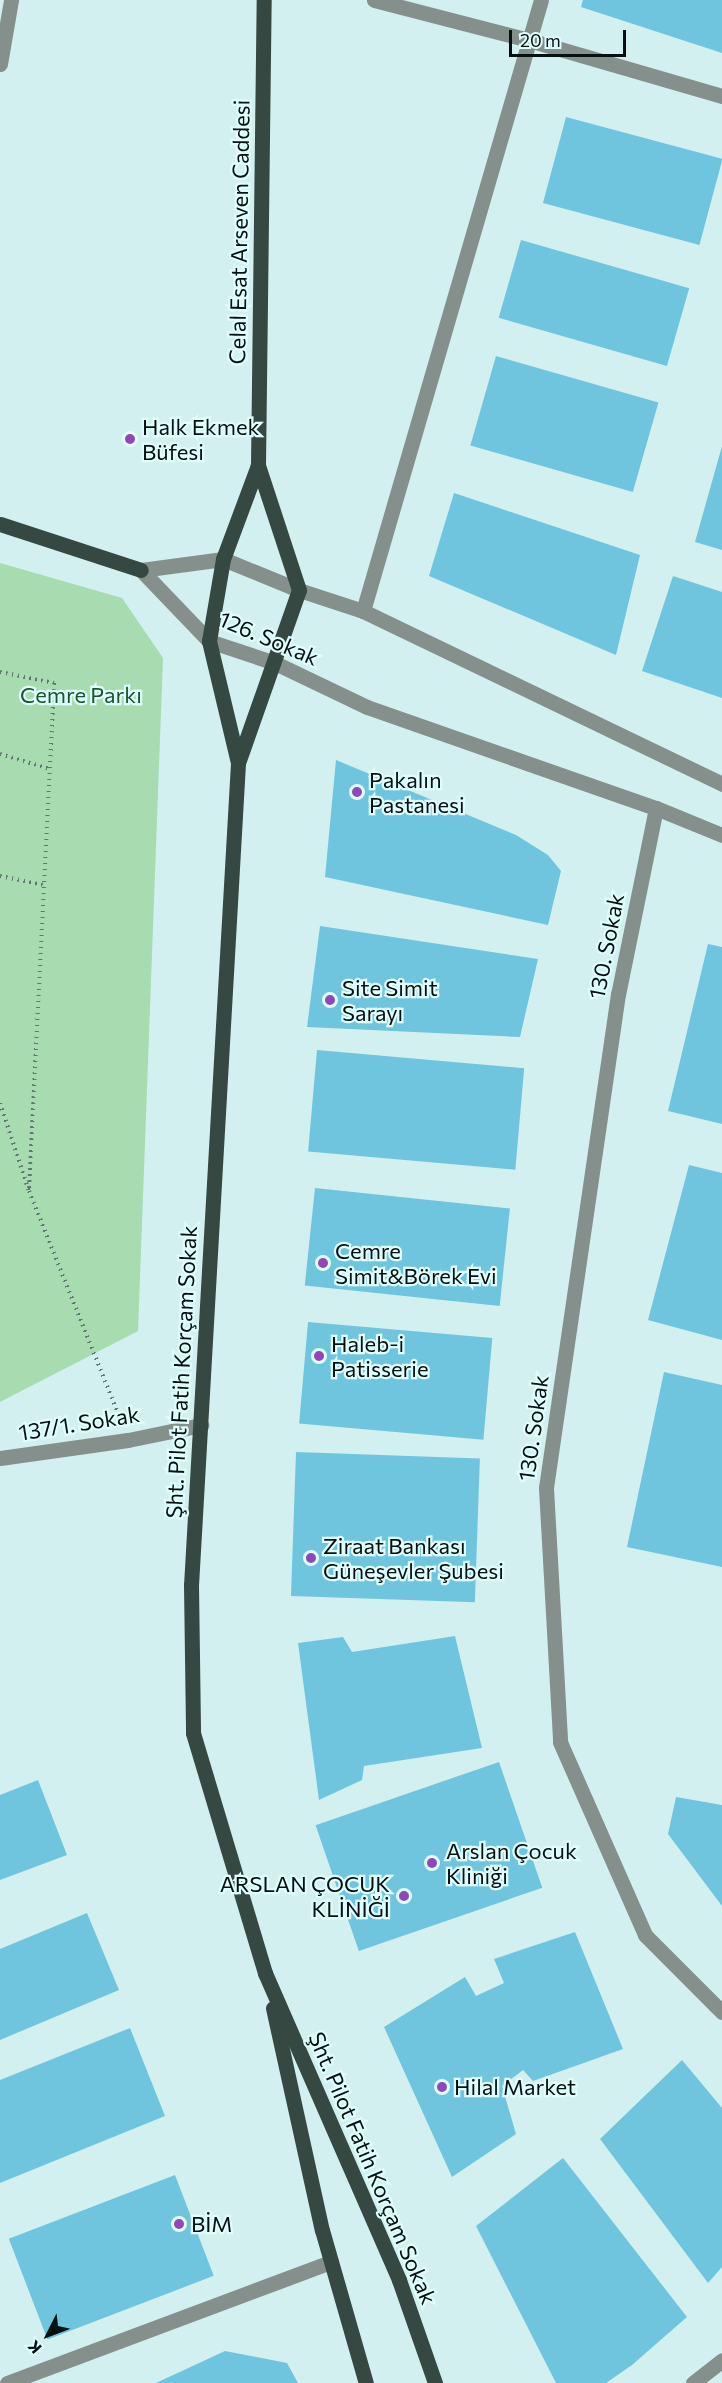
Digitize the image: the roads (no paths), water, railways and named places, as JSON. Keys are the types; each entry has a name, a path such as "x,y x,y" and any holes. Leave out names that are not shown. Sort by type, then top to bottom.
{"main road":[{"name":"Celal Esat Arseven Caddesi","path":"258,465 264,0"},
{"path":"238,763 209,641 223,560 258,465"},
{"path":"238,763 299,590 258,465"},
{"path":"0,524 141,570"},
{"name":"Şht. Pilot Fatih Korçam Sokak","path":"238,763 191,1586 193,1733 265,1973 331,2262 366,2383"},
{"name":"Şht. Pilot Fatih Korçam Sokak","path":"265,1973 399,2280 435,2383"}],"street":[{"path":"0,64 11,0"},
{"path":"374,0 529,40 722,96"},
{"path":"363,611 541,0"},
{"path":"141,570 223,560 299,590 363,611 722,784"},
{"name":"126. Sokak","path":"141,570 209,641 275,663 367,707 656,808 722,835"},
{"name":"130. Sokak","path":"656,808 618,994 546,1488 560,1742 645,1935 722,2012"},
{"name":"137/1. Sokak","path":"0,1458 128,1440 201,1425"},
{"path":"0,2371 6,2383 331,2262"},
{"path":"693,2383 722,2360"}],"place":[{"name":"Halk Ekmek Büfesi","path":"130,439"},
{"name":"Pakalın Pastanesi","path":"357,792"},
{"name":"Site Simit Sarayı","path":"330,1000"},
{"name":"Cemre Simit&Börek Evi","path":"323,1263"},
{"name":"Haleb-i Patisserie","path":"319,1356"},
{"name":"Ziraat Bankası Güneşevler Şubesi","path":"311,1558"},
{"name":"Arslan Çocuk Kliniği","path":"432,1863"},
{"name":"ARSLAN ÇOCUK KLİNİĞİ","path":"404,1896"},
{"name":"Hilal Market","path":"442,2087"},
{"name":"BİM","path":"179,2224"}],"park label":[{"name":"Cemre Parkı","path":"81,695"}]}
